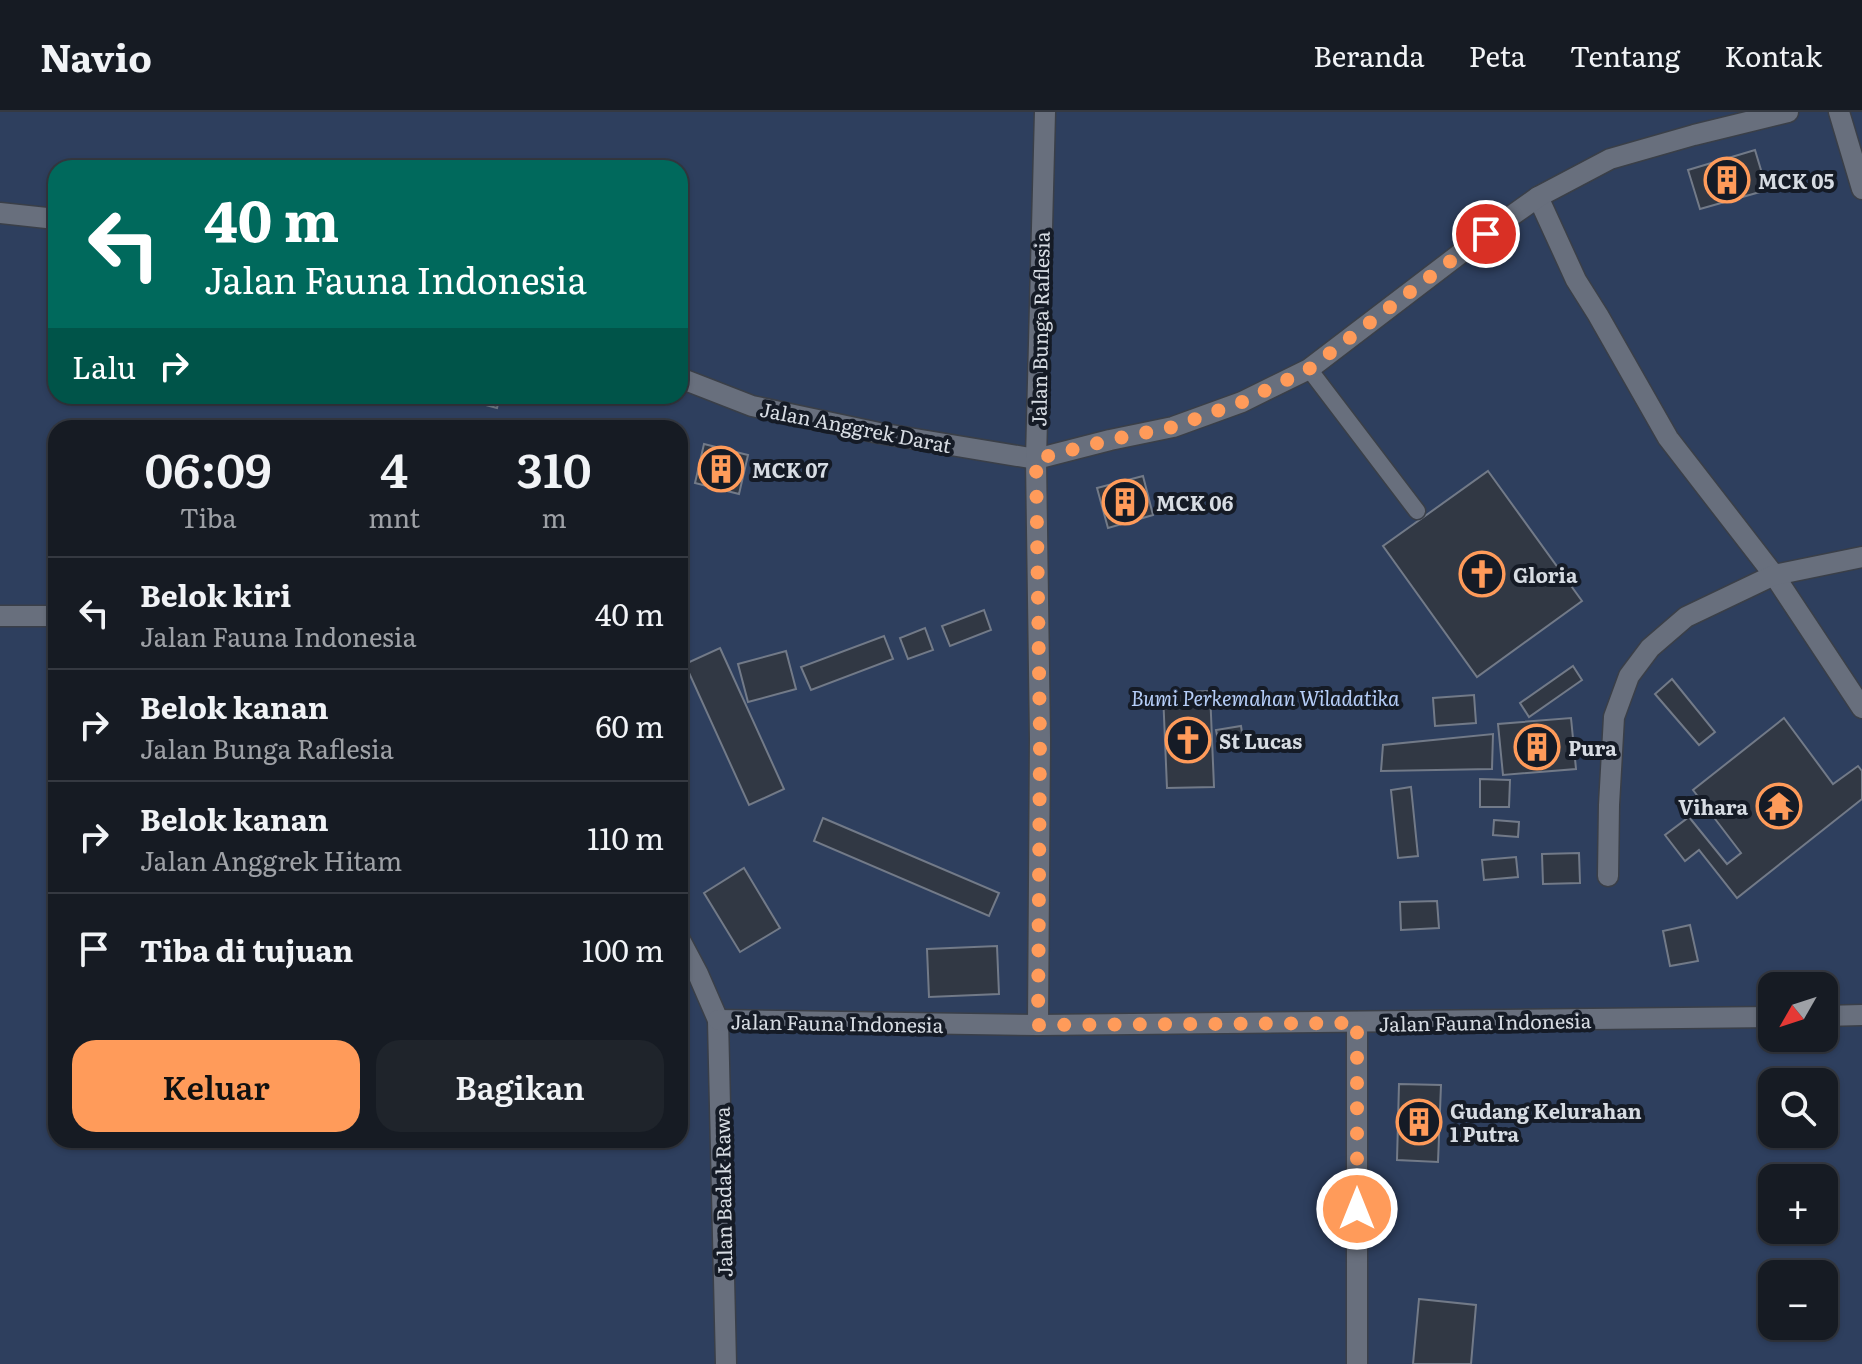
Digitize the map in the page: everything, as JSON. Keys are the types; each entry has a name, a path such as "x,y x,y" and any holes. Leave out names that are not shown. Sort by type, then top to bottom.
{"street":[{"name":"Jalan Bunga Raflesia","path":"1038,1025 1040,739 1036,459 1045,112"},
{"path":"1036,459 1173,427 1242,402 1309,369 1538,197 1610,159 1788,112"},
{"path":"1839,112 1862,187"},
{"path":"1538,197 1576,280 1668,438 1774,575 1862,708"},
{"path":"0,213 48,218"},
{"name":"Jalan Anggrek Darat","path":"688,381 752,406 879,433 1036,459"},
{"path":"1608,876 1614,717 1629,676 1650,648 1686,617 1774,575 1862,557"},
{"path":"0,616 48,616"},
{"path":"688,955 718,1020"},
{"path":"1838,1016 1862,1015"},
{"name":"Jalan Fauna Indonesia","path":"718,1020 1038,1025 1758,1017"},
{"name":"Jalan Badak Rawa","path":"718,1020 726,1364"},
{"path":"1357,1023 1357,1364"}],"lane":[{"path":"1309,369 1417,511"}],"green space":[{"name":"Bumi Perkemahan Wiladatika","path":"0,112 1862,112 1862,1364 0,1364"}],"building":[{"name":"MCK 05","path":"1755,150 1767,190 1700,209 1688,170"},
{"name":"MCK 07","path":"704,444 748,455 739,494 695,483"},
{"name":"Gloria","path":"1488,471 1582,601 1477,677 1383,546"},
{"name":"MCK 06","path":"1143,476 1153,515 1108,528 1097,488"},
{"path":"984,610 991,630 950,646 942,626"},
{"path":"925,628 933,650 908,659 900,638"},
{"path":"884,636 893,659 811,690 801,667"},
{"path":"720,648 784,789 749,805 688,671 688,663"},
{"path":"786,651 796,689 748,702 738,664"},
{"path":"1573,666 1582,680 1529,717 1520,703"},
{"path":"1672,679 1715,732 1699,745 1655,694"},
{"name":"St Lucas","path":"1210,691 1214,787 1167,788 1163,693"},
{"path":"1474,695 1476,723 1435,726 1433,698"},
{"name":"Pura","path":"1571,718 1576,769 1503,775 1498,724"},
{"name":"Vihara","path":"1784,718 1833,784 1858,766 1862,771 1862,799 1737,898 1699,850 1685,861 1665,835 1689,817 1727,864 1741,853 1693,790"},
{"path":"1241,726 1244,746 1220,750 1216,730"},
{"path":"1493,734 1492,769 1381,771 1383,745"},
{"path":"1480,779 1510,780 1509,807 1480,807"},
{"path":"1411,787 1418,856 1398,858 1391,790"},
{"path":"823,818 999,893 989,916 814,841"},
{"path":"1494,820 1519,822 1518,837 1493,835"},
{"path":"1579,853 1580,883 1543,884 1542,854"},
{"path":"1516,857 1518,877 1484,880 1482,860"},
{"path":"744,868 780,928 740,952 704,893"},
{"path":"1437,901 1439,928 1401,930 1400,902"},
{"path":"1690,925 1698,961 1670,966 1663,931"},
{"path":"997,946 999,994 929,997 927,949"},
{"name":"Gudang Kelurahan 1 Putra","path":"1399,1084 1441,1085 1438,1162 1397,1160"},
{"path":"1419,1299 1476,1305 1471,1364 1413,1364"}],"place":[{"name":"MCK 05","path":"1727,180"},
{"name":"MCK 07","path":"721,469"},
{"name":"MCK 06","path":"1125,502"},
{"name":"Gloria","path":"1482,574"},
{"name":"St Lucas","path":"1188,740"},
{"name":"Pura","path":"1537,747"},
{"name":"Vihara","path":"1779,806"},
{"name":"Gudang Kelurahan 1 Putra","path":"1419,1122"}],"route":[{"path":"1357,1209 1357,1023 1038,1025 1040,739 1036,459 1173,427 1242,402 1309,369 1486,234"}]}
